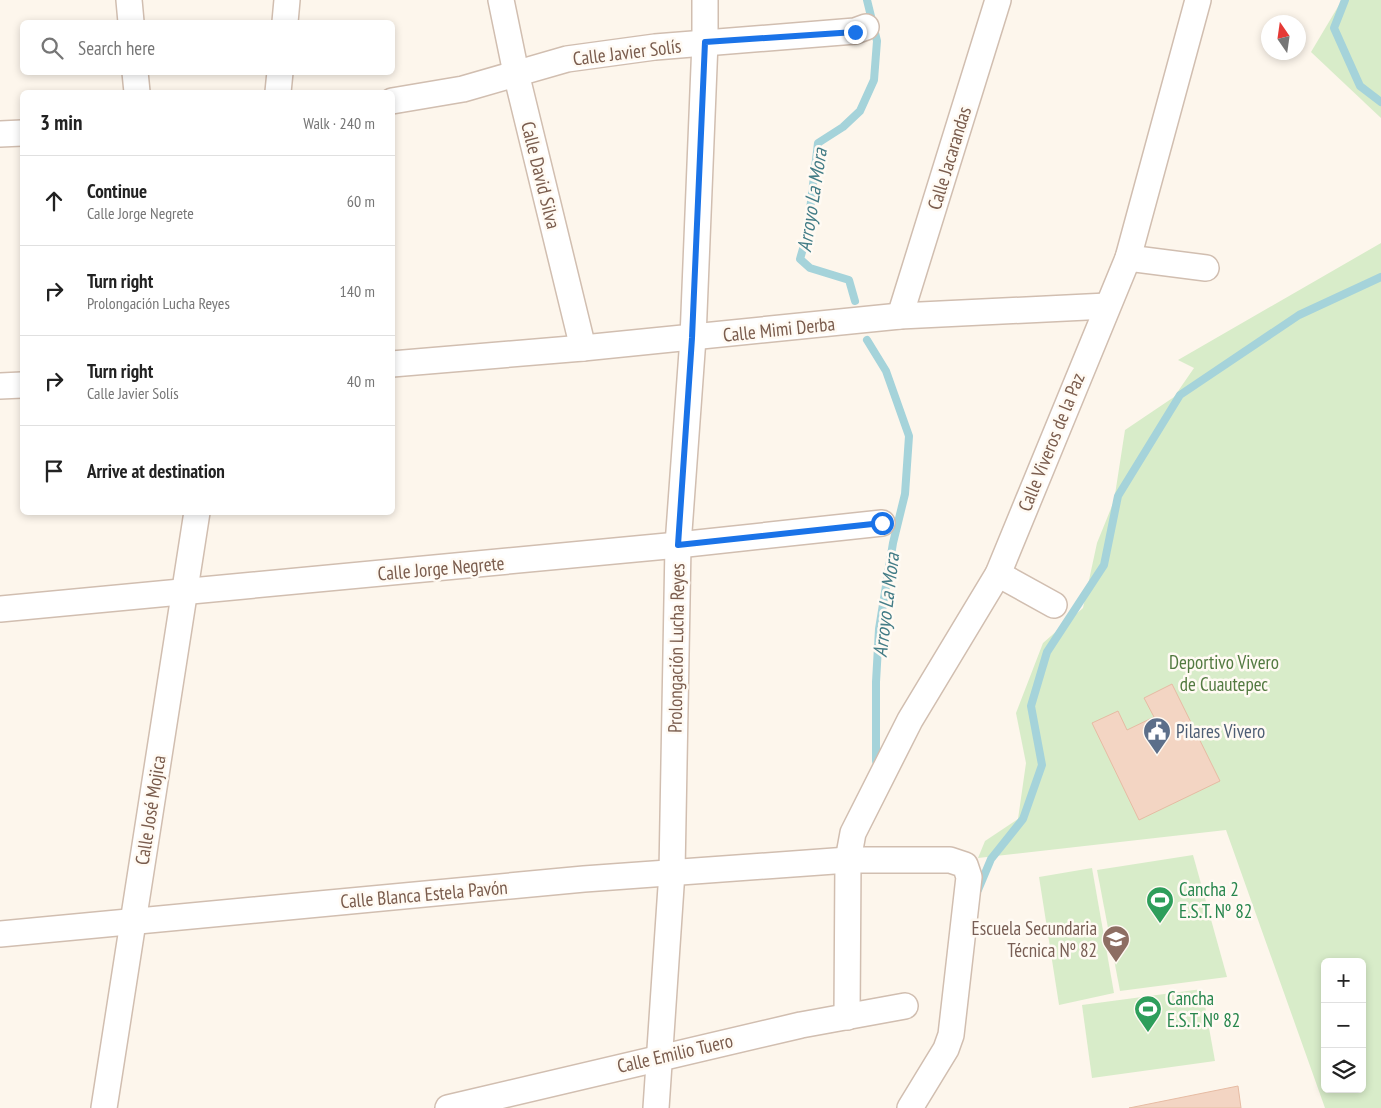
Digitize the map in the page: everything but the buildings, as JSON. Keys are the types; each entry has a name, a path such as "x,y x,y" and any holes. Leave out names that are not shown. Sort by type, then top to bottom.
{"street":[{"path":"128,0 131,20"},
{"path":"285,20 287,0"},
{"name":"Calle David Silva","path":"500,0 583,348"},
{"name":"Prolongación Lucha Reyes","path":"656,1108 672,872 678,545 692,338 705,42 705,0"},
{"name":"Calle Jacarandas","path":"900,316 998,0"},
{"name":"Calle Viveros de la Paz","path":"847,1017 848,860 852,833 910,720 998,574 1128,258 1198,0"},
{"name":"Calle Javier Solís","path":"395,100 463,89 567,59 705,42 855,32 866,27"},
{"path":"135,75 137,90"},
{"path":"278,90 280,75"},
{"path":"0,134 20,133"},
{"path":"1128,258 1206,268"},
{"name":"Calle Mimi Derba","path":"395,364 692,338 900,316 1107,306"},
{"path":"0,386 20,385"},
{"name":"Calle José Mojica","path":"104,1108 197,515"},
{"name":"Calle Jorge Negrete","path":"0,609 678,545 882,523"},
{"path":"998,574 1054,605"},
{"name":"Calle Blanca Estela Pavón","path":"0,934 672,872 848,860 950,860 964,866 969,877 951,1035 946,1049 910,1108"},
{"name":"Calle Emilio Tuero","path":"448,1108 658,1057 905,1006"}],"green space":[{"path":"1342,0 1381,0 1381,118 1311,52"},
{"name":"Deportivo Vivero de Cuautepec","path":"1381,243 1381,1108 1325,1108 1226,830 978,858 985,841 1018,819 1026,763 1016,713 1043,643 1083,608 1097,543 1114,501 1125,430 1174,397 1194,368 1178,360"},
{"name":"Cancha 2 E.S.T. Nº 82","path":"1193,855 1227,977 1120,991 1097,870"},
{"name":"Cancha E.S.T. Nº 82","path":"1092,868 1114,993 1059,1005 1039,877"},
{"name":"Cancha E.S.T. Nº 82","path":"1202,989 1215,1061 1092,1078 1082,1005"}],"waterway":[{"name":"Arroyo La Mora","path":"855,301 849,280 810,268 800,259 807,235 818,143 843,127 860,111 874,80 877,41 867,0"},
{"path":"1345,0 1334,28 1360,86 1381,102"},
{"path":"978,890 991,859 1023,819 1042,765 1031,706 1047,652 1104,565 1118,496 1180,395 1299,315 1381,277"},
{"name":"Arroyo La Mora","path":"867,340 886,371 909,436 905,494 893,543 879,629 876,682 876,761"}],"place":[{"name":"Pilares Vivero","path":"1157,755"},
{"name":"Cancha 2 E.S.T. Nº 82","path":"1160,924"},
{"name":"Escuela Secundaria Técnica Nº 82","path":"1116,963"},
{"name":"Cancha E.S.T. Nº 82","path":"1148,1033"}],"route":[{"path":"855,32 705,42 692,338 678,545 882,523"}]}
